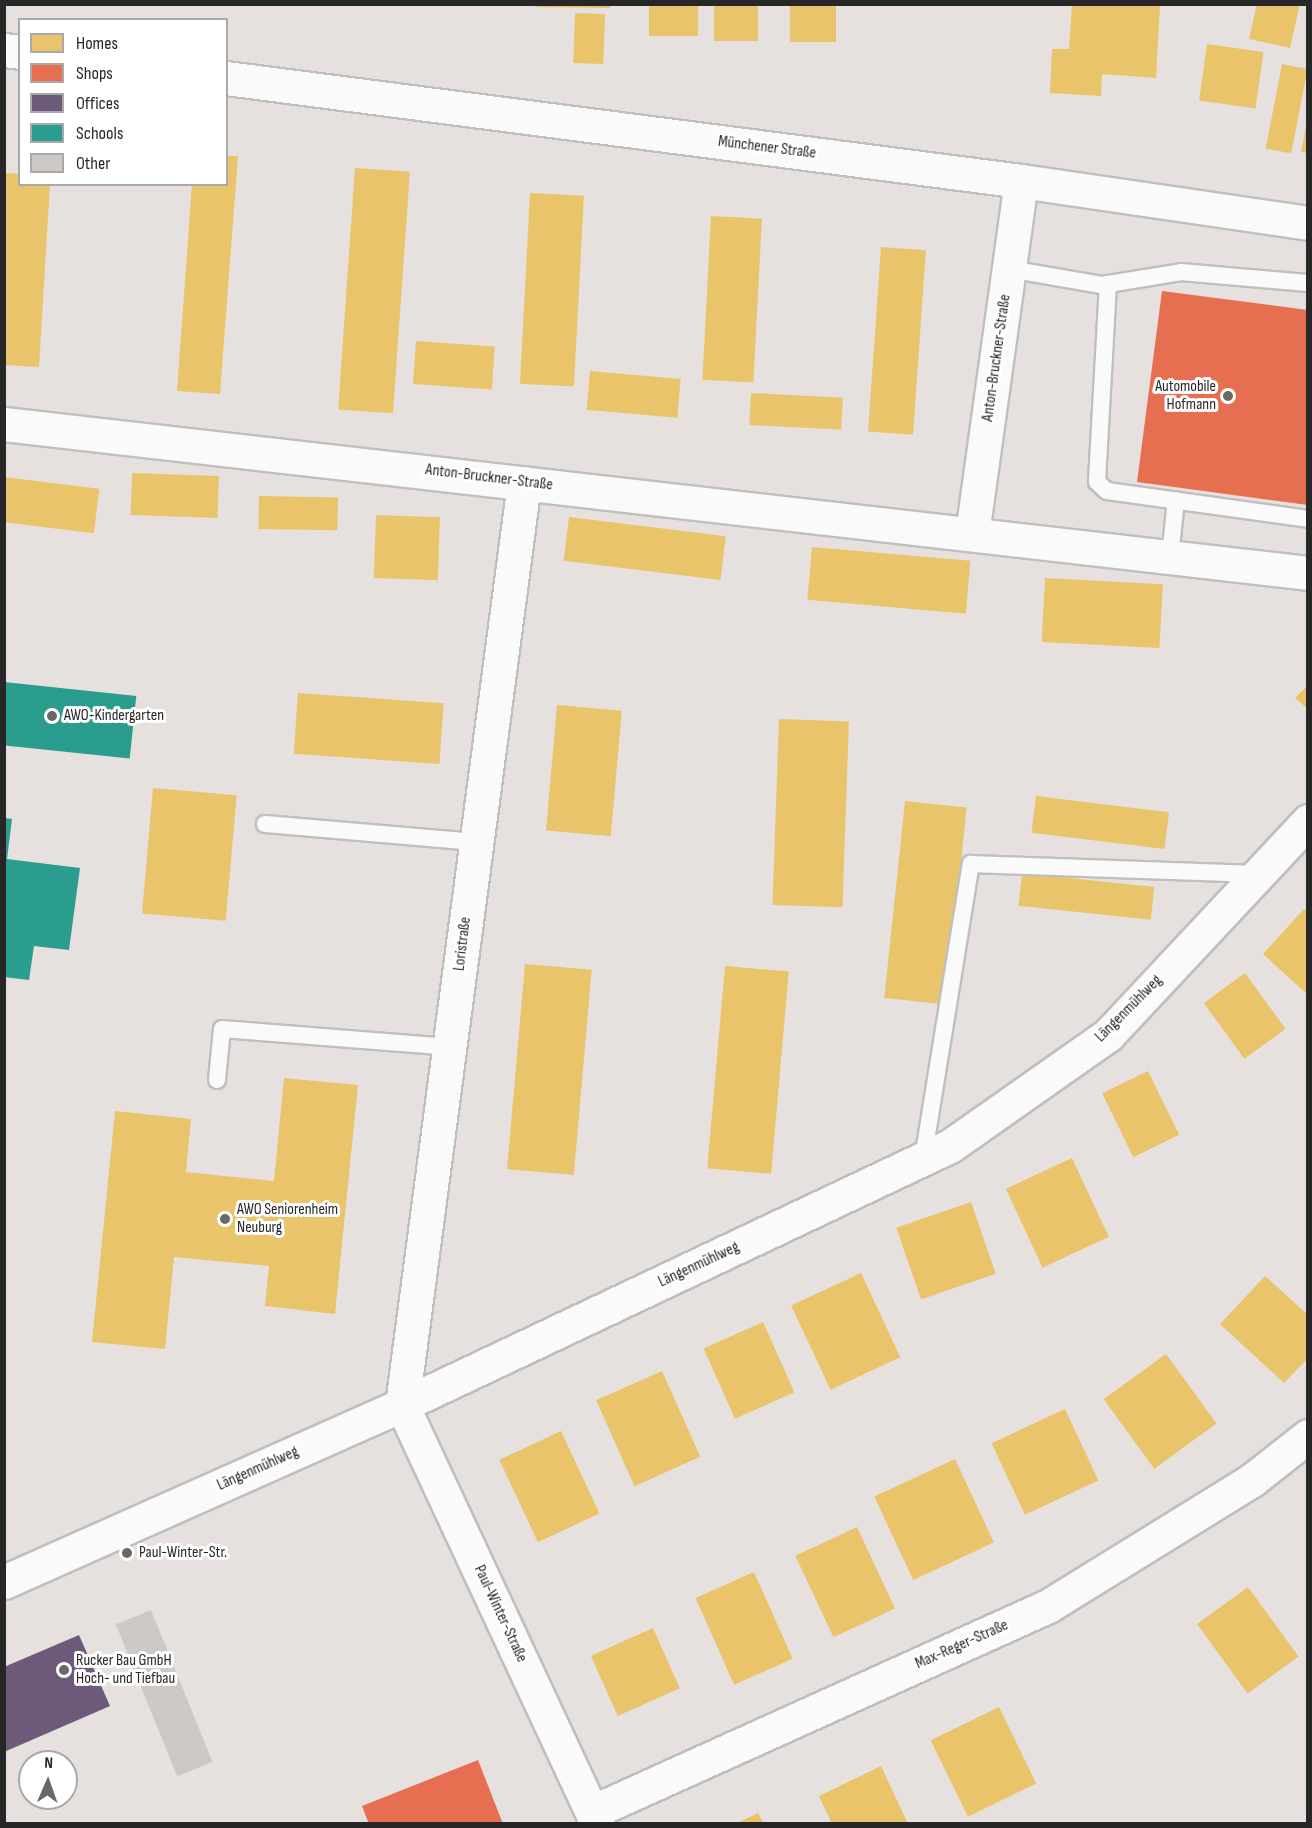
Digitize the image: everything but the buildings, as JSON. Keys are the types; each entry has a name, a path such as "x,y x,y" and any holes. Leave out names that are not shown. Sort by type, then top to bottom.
{"street":[{"name":"Münchener Straße","path":"228,78 1022,181 1308,224"},
{"name":"Anton-Bruckner-Straße","path":"972,534 1022,181"},
{"name":"Anton-Bruckner-Straße","path":"4,424 1308,573"},
{"name":"Loristraße","path":"402,1405 524,483"},
{"name":"Längenmühlweg","path":"4,1582 402,1405 950,1146 1108,1035 1308,821"},
{"name":"Paul-Winter-Straße","path":"402,1405 594,1818"},
{"name":"Max-Reger-Straße","path":"594,1818 1048,1606 1252,1480 1308,1436"}],"lane":[{"path":"1009,269 1108,284 1181,273 1308,283"},
{"path":"1108,284 1097,483 1107,490 1308,519"},
{"path":"1170,557 1176,500"},
{"path":"265,824 476,842"},
{"path":"922,1160 971,864 1258,874"},
{"path":"217,1080 222,1029 449,1047"}],"place":[{"name":"Automobile Hofmann","path":"1228,396"},
{"name":"AWO-Kindergarten","path":"52,716"},
{"name":"AWO Seniorenheim Neuburg","path":"225,1219"},
{"name":"Paul-Winter-Str.","path":"127,1553"},
{"name":"Rucker Bau GmbH Hoch- und Tiefbau","path":"64,1670"}]}
